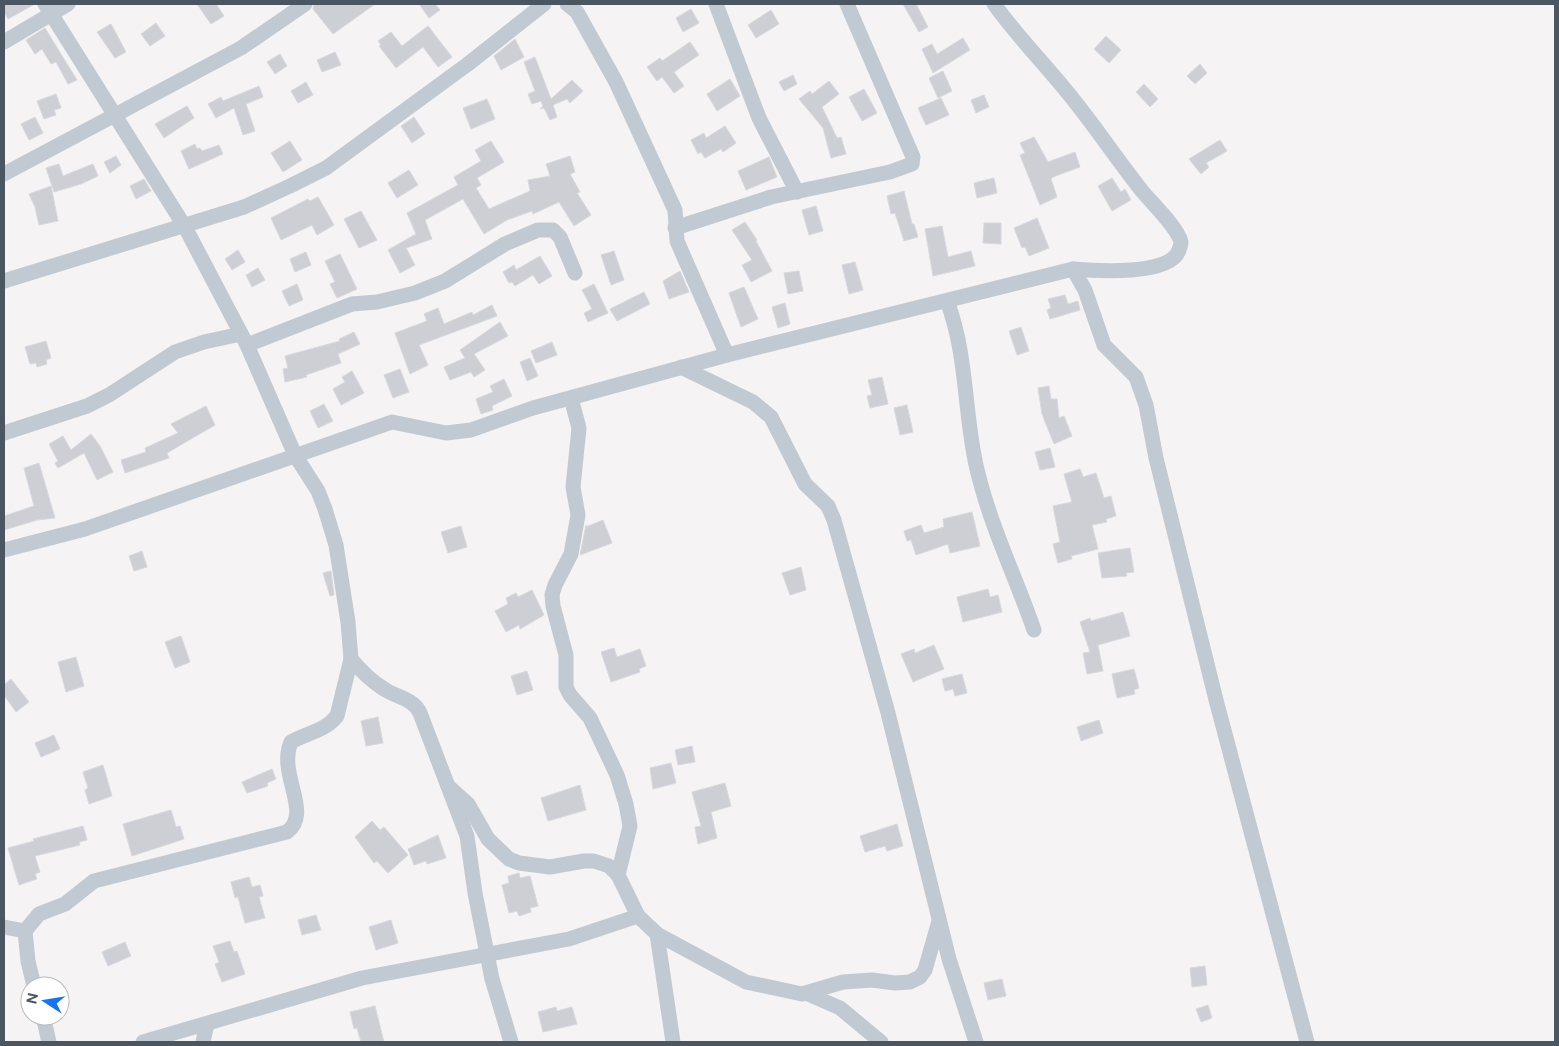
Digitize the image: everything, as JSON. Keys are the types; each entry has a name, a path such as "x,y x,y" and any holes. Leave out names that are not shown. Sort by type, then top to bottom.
{"street":[{"path":"4,42 48,9 68,4"},
{"path":"4,174 241,48 305,4"},
{"path":"4,281 185,227 244,207 326,168 468,64 544,4"},
{"path":"566,4 577,12 616,82 675,210 677,241 726,355"},
{"path":"716,4 759,118 797,192"},
{"path":"675,228 771,197 890,172 912,164 913,157 847,4"},
{"path":"4,550 85,529 392,422 446,432 471,430 571,398 681,367 1073,269 1105,271 1161,265 1174,258 1179,251 1180,242 1172,227 1142,191 1076,103 994,4"},
{"path":"32,976 28,961 26,931 39,914 65,904 94,881 286,832 293,827 298,819 297,807 286,764 288,748 291,742 317,733 337,716 351,659 336,545 318,491 295,455 244,340 185,227 169,204 117,115 48,9"},
{"path":"4,433 87,406 108,395 175,352 204,342 244,340 352,304 377,302 415,293 446,281 506,244 538,230 553,230 560,237 575,273"},
{"path":"1073,269 1085,290 1104,344 1136,376 1146,405 1156,458 1216,700 1307,1042"},
{"path":"947,301 956,324 976,466 995,531 1014,574 1034,630"},
{"path":"681,367 753,402 771,417 805,484 828,506 834,520 888,713 940,920 976,1042"},
{"path":"571,398 580,428 573,487 578,516 576,533 570,554 552,594 553,606 566,656 566,687 570,695 590,718 617,775 626,804 630,826 618,875"},
{"path":"351,659 364,675 384,689 418,708 468,836 475,893 492,979 511,1042"},
{"path":"448,786 468,804 488,839 500,852 509,858 519,863 550,867 594,861 609,866 618,875 638,916 657,934 746,982 808,994 840,1008 881,1042"},
{"path":"142,1042 362,978 569,939 638,916"},
{"path":"808,994 843,982 872,980 902,984 916,980 925,970 940,920"},
{"path":"4,927 26,931"},
{"path":"657,934 673,1042"},
{"path":"203,1042 207,1024"},
{"path":"45,1026 49,1042"}],"building":[{"path":"4,4 35,4 8,19 4,12"},
{"path":"197,4 216,4 224,16 211,24"},
{"path":"314,4 375,4 333,34 313,9"},
{"path":"419,4 435,4 440,10 429,18"},
{"path":"903,4 916,4 928,27 919,32"},
{"path":"691,9 699,23 683,32 676,18"},
{"path":"771,10 779,24 756,38 748,25"},
{"path":"156,23 165,36 150,46 141,34"},
{"path":"111,24 126,52 115,58 97,32"},
{"path":"428,26 452,57 438,67 423,47 396,68 379,46 381,45 378,41 391,32 402,46"},
{"path":"45,28 77,80 68,84 56,62 51,64 42,49 35,54 26,40"},
{"path":"1106,36 1121,50 1109,63 1094,49"},
{"path":"963,38 970,50 933,73 922,49 932,44 937,54"},
{"path":"515,39 524,57 501,70 494,56"},
{"path":"690,42 699,55 674,72 684,86 674,93 662,77 657,81 647,67 660,58 662,61"},
{"path":"335,52 341,65 322,72 317,60"},
{"path":"280,54 287,66 275,74 267,62"},
{"path":"535,57 551,99 572,80 583,91 570,103 567,99 553,105 557,117 550,120 544,108 540,109 543,106 541,101 532,104 528,94 535,91 524,62"},
{"path":"1200,64 1207,73 1195,84 1187,76"},
{"path":"943,71 952,91 938,98 929,78"},
{"path":"793,75 797,84 784,91 779,82"},
{"path":"730,79 740,96 717,111 707,94"},
{"path":"829,81 839,94 822,107 837,138 841,137 846,154 831,158 823,128 799,99 810,91 812,94"},
{"path":"306,82 313,95 298,103 291,91"},
{"path":"1144,84 1158,99 1150,107 1136,92"},
{"path":"259,86 263,97 246,104 255,131 243,135 234,108 216,118 208,104 221,97 223,101"},
{"path":"864,89 877,113 862,121 849,97"},
{"path":"56,94 61,108 54,110 56,115 44,119 37,101"},
{"path":"984,95 989,107 976,113 971,100"},
{"path":"941,98 949,115 926,125 918,108"},
{"path":"487,99 495,119 471,129 463,108"},
{"path":"187,106 194,118 164,138 155,124"},
{"path":"35,117 43,133 29,140 21,124"},
{"path":"414,117 425,134 412,143 401,126"},
{"path":"725,126 736,143 723,152 721,149 705,158 701,152 698,154 691,140 704,133 706,138"},
{"path":"1034,137 1048,162 1075,152 1080,167 1053,177 1051,179 1057,197 1040,205 1020,155 1025,153 1020,143"},
{"path":"1220,140 1227,151 1206,163 1209,167 1201,174 1189,159"},
{"path":"290,141 302,160 283,172 271,153"},
{"path":"491,141 504,162 477,178 481,185 476,188 489,209 530,191 528,180 550,176 546,164 570,156 575,172 570,174 580,192 577,193 591,215 574,226 559,202 533,214 532,211 507,220 484,234 463,199 425,220 432,239 406,248 415,265 400,273 388,250 416,234 407,213 458,185 454,177 481,161 475,150"},
{"path":"195,144 197,149 200,148 202,151 219,145 223,154 189,169 181,151"},
{"path":"116,156 121,165 110,173 104,162"},
{"path":"769,157 777,177 746,190 738,171"},
{"path":"59,164 63,176 93,164 98,176 81,184 54,192 46,168"},
{"path":"409,170 418,185 397,198 388,183"},
{"path":"994,178 997,193 977,198 974,183"},
{"path":"1112,178 1121,192 1125,189 1131,200 1112,211 1098,186"},
{"path":"144,179 151,191 136,199 130,186"},
{"path":"51,186 58,221 39,225 35,207 29,194"},
{"path":"904,191 912,224 914,224 918,237 904,241 895,213 891,214 887,196"},
{"path":"318,197 334,225 317,235 312,225 281,240 271,218 308,199 310,201"},
{"path":"816,206 823,231 809,235 802,210"},
{"path":"361,211 377,240 359,248 344,219"},
{"path":"1037,218 1049,248 1029,256 1025,247 1022,248 1014,228"},
{"path":"745,222 757,240 772,271 751,282 742,265 752,260 732,230"},
{"path":"984,223 1001,223 1001,244 983,243"},
{"path":"942,226 948,257 971,251 975,266 933,276 925,229"},
{"path":"238,250 245,262 232,270 225,259"},
{"path":"614,251 624,280 611,285 601,255"},
{"path":"306,252 311,265 295,272 290,259"},
{"path":"340,254 357,289 337,298 330,284 335,282 325,261"},
{"path":"540,256 552,276 539,284 533,275 515,286 512,282 509,283 503,272 514,265 516,270"},
{"path":"855,262 863,290 849,294 842,265"},
{"path":"258,268 265,280 252,287 246,275"},
{"path":"680,271 689,292 669,299 663,281"},
{"path":"799,271 803,291 788,294 784,273"},
{"path":"297,284 303,300 289,306 282,291"},
{"path":"594,284 608,313 588,322 584,313 592,309 582,290"},
{"path":"744,287 758,319 741,327 729,293"},
{"path":"644,292 650,304 617,321 610,309"},
{"path":"1065,295 1068,304 1078,301 1080,310 1050,319 1047,310 1051,308 1048,299"},
{"path":"785,303 790,324 778,328 772,307"},
{"path":"492,305 497,316 419,345 428,365 410,374 395,333 427,321 424,314 438,308 444,324 472,312 473,315"},
{"path":"500,322 508,336 474,354 485,370 474,377 471,372 450,380 444,367 465,358 460,350"},
{"path":"1021,327 1029,351 1017,355 1009,331"},
{"path":"354,332 360,344 338,354 341,363 306,375 307,377 285,382 283,369 288,368 285,356 340,341 339,339"},
{"path":"46,341 51,358 46,360 47,364 37,367 36,363 30,364 25,347"},
{"path":"552,342 557,355 536,363 531,351"},
{"path":"530,358 538,376 527,381 520,362"},
{"path":"400,369 409,392 393,398 384,375"},
{"path":"352,371 364,393 341,405 333,389 345,382 342,377"},
{"path":"882,377 888,404 870,408 867,396 872,395 868,380"},
{"path":"504,379 512,396 492,406 493,410 481,414 476,399 493,392 490,386"},
{"path":"1049,386 1051,399 1057,399 1059,418 1064,416 1072,436 1054,444 1042,414 1038,388"},
{"path":"324,404 333,421 318,428 310,411"},
{"path":"907,405 913,432 900,435 894,408"},
{"path":"206,406 215,425 167,453 169,458 125,473 121,460 146,452 145,448 178,433 171,424"},
{"path":"91,434 100,446 113,472 97,480 84,453 58,468 55,463 58,461 49,444 63,436 71,450"},
{"path":"1050,448 1055,467 1040,470 1035,452"},
{"path":"39,463 55,518 37,520 4,530 4,516 34,506 24,468"},
{"path":"1080,469 1083,477 1096,473 1104,498 1111,496 1116,516 1106,519 1107,522 1092,525 1098,549 1071,556 1072,559 1058,563 1053,544 1060,542 1053,506 1072,502 1064,474"},
{"path":"972,512 980,546 950,553 948,544 916,555 911,540 907,541 904,531 921,525 924,533 944,527 943,519"},
{"path":"603,520 612,543 580,555 586,525 586,527"},
{"path":"461,526 467,547 448,553 441,532"},
{"path":"1130,548 1134,572 1126,573 1127,576 1102,578 1098,553"},
{"path":"142,551 147,567 134,571 129,556"},
{"path":"801,567 806,590 790,595 782,573"},
{"path":"331,571 334,595 330,596 323,573"},
{"path":"988,589 990,597 998,595 1002,612 963,622 957,597"},
{"path":"532,590 544,615 520,629 519,625 506,632 495,611 508,604 506,598 516,593 518,597"},
{"path":"1123,612 1130,636 1098,645 1103,671 1087,674 1083,653 1090,652 1080,622 1090,618 1091,621"},
{"path":"181,636 190,662 175,668 165,642"},
{"path":"934,645 944,669 913,682 901,654 914,649 915,653"},
{"path":"614,648 617,657 640,649 646,666 639,669 640,672 611,682 601,652"},
{"path":"76,657 84,686 66,692 58,662"},
{"path":"1134,669 1139,688 1134,690 1135,694 1117,698 1112,674"},
{"path":"527,671 533,690 517,695 511,676"},
{"path":"962,674 967,693 955,696 953,689 945,691 942,679"},
{"path":"11,679 29,702 16,712 4,695 4,685"},
{"path":"378,717 383,743 366,746 361,721"},
{"path":"1099,720 1103,733 1081,741 1077,727"},
{"path":"54,735 60,749 41,757 35,743"},
{"path":"692,746 695,762 678,765 675,750"},
{"path":"671,763 676,783 653,789 650,768"},
{"path":"103,765 112,796 89,804 85,790 88,788 83,772"},
{"path":"272,769 276,779 267,783 268,786 247,793 242,782"},
{"path":"725,783 731,806 711,812 717,838 698,844 695,827 701,826 692,792"},
{"path":"580,785 586,810 548,821 541,798"},
{"path":"171,810 176,827 180,826 184,839 132,856 123,824"},
{"path":"372,821 380,830 384,827 408,855 388,873 377,861 374,863 355,837"},
{"path":"897,824 903,846 887,851 885,846 865,852 860,836"},
{"path":"83,826 87,840 79,842 80,845 35,856 40,872 35,874 37,879 19,885 8,848 34,841 33,839"},
{"path":"438,835 446,858 427,864 426,861 414,865 408,849"},
{"path":"519,873 520,878 530,876 538,906 530,908 531,912 519,916 517,911 509,913 502,885 509,883 508,876"},
{"path":"249,877 252,887 260,885 263,896 259,897 265,918 245,923 238,897 235,898 231,882"},
{"path":"316,915 321,930 302,935 298,920"},
{"path":"391,920 398,943 376,950 369,927"},
{"path":"230,941 234,952 237,951 245,974 222,982 215,964 219,962 213,946"},
{"path":"125,942 131,956 108,966 102,952"},
{"path":"1205,966 1207,985 1192,987 1190,968"},
{"path":"1002,979 1006,996 988,1000 984,983"},
{"path":"1208,1005 1212,1018 1201,1022 1196,1009"},
{"path":"375,1006 384,1042 361,1042 357,1028 354,1029 350,1012"},
{"path":"556,1007 557,1011 572,1007 577,1024 543,1032 538,1012"}]}
